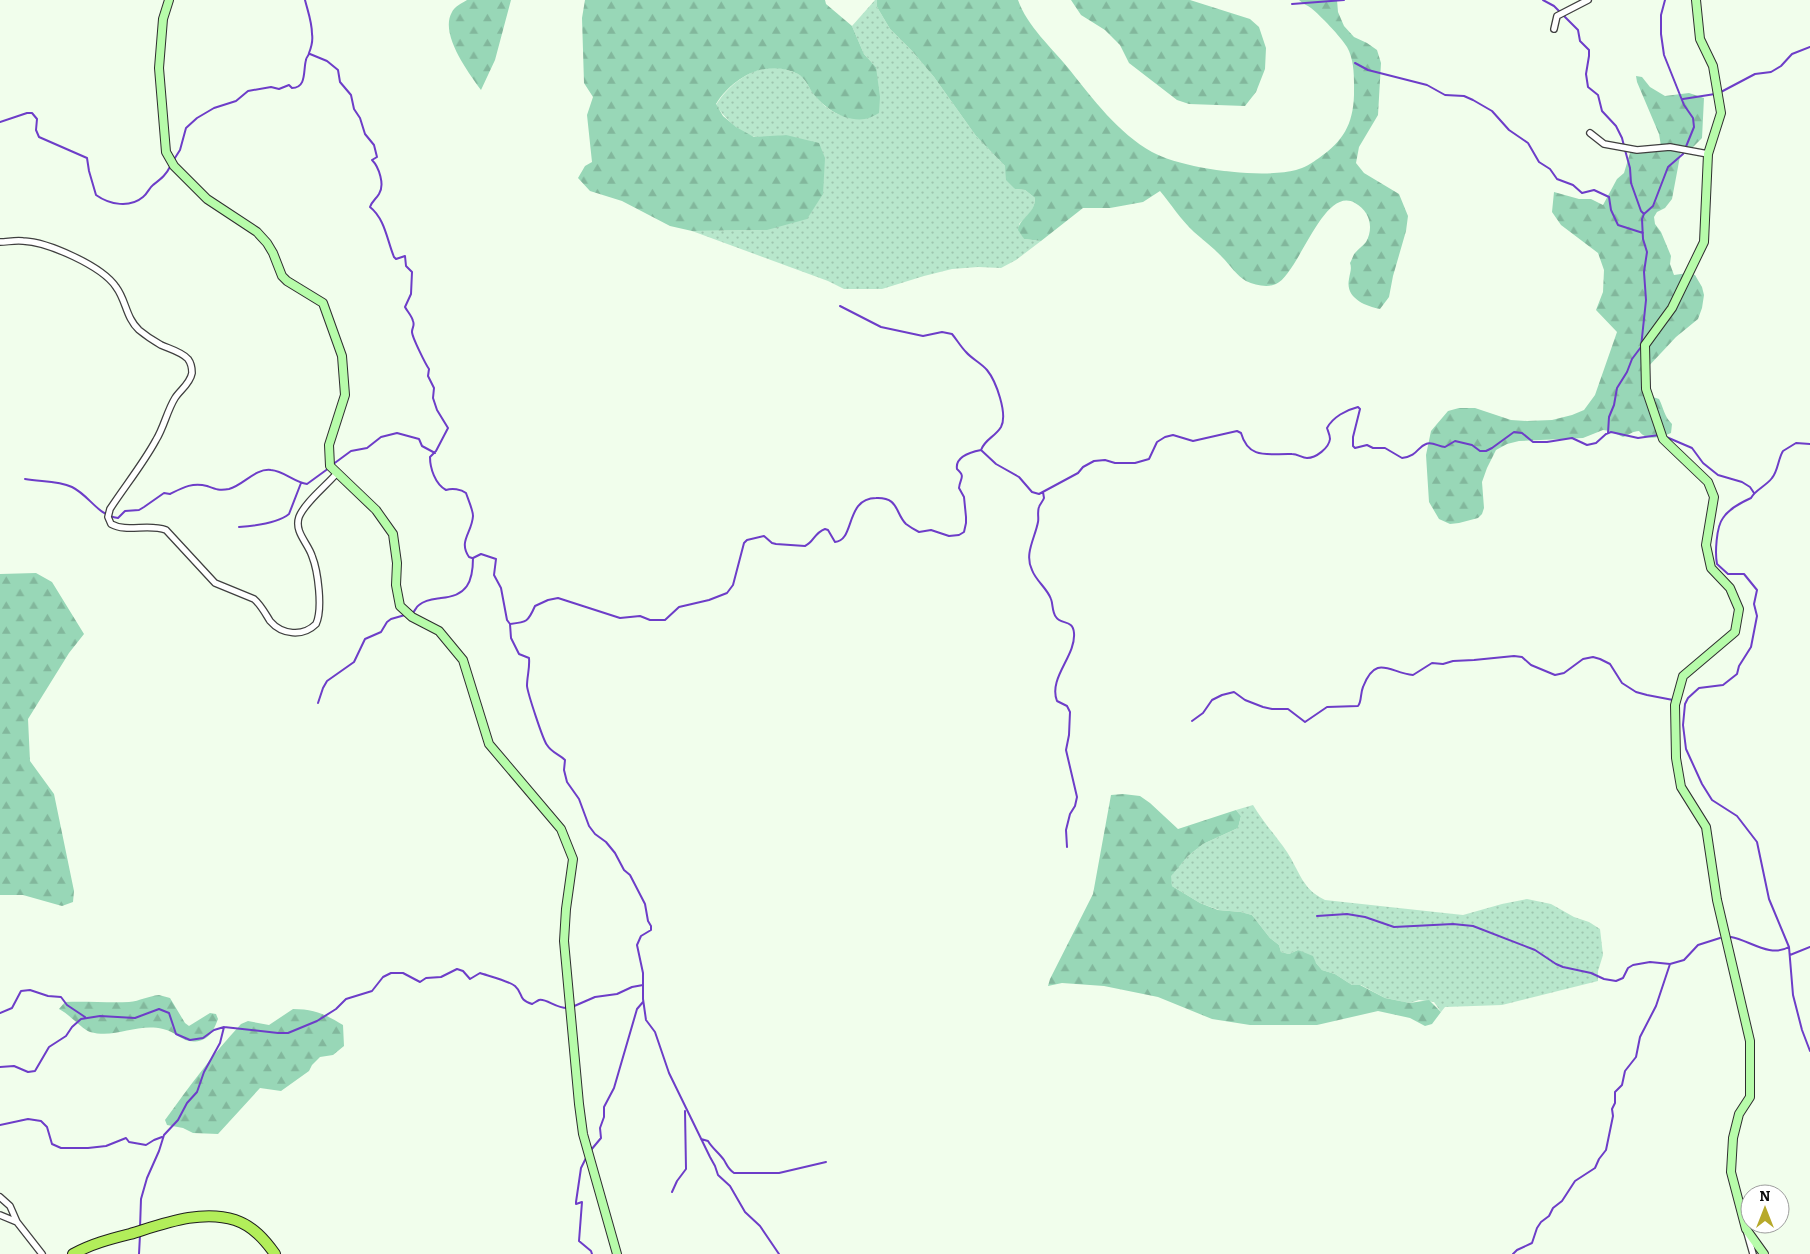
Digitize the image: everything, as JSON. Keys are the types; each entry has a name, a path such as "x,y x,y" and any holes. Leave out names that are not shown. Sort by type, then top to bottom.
{"highway":[{"path":"72,1254 95,1243 159,1224 214,1216 227,1218 246,1225 260,1234 276,1254"}],"street":[{"path":"169,0 163,20 159,68 166,152 174,166 207,199 257,232 273,253 282,276 323,303 342,356 345,396 329,445 330,466 376,510 393,534 397,563 396,585 400,606 412,617 439,631 463,660 489,744 561,829 573,859 566,909 564,942 579,1104 583,1134 618,1254"},
{"path":"1554,29 1557,16 1588,0"},
{"path":"1696,0 1700,39 1713,66 1721,113 1708,154 1704,242 1672,308 1645,345 1646,389 1663,439 1708,482 1714,497 1706,546 1711,568 1730,588 1739,609 1735,632 1683,676 1675,705 1676,758 1681,787 1706,826 1717,900 1750,1041 1750,1097 1739,1114 1735,1130 1731,1172 1740,1206"},
{"path":"1590,133 1604,144 1637,150 1670,147 1708,154"},
{"path":"0,242 23,241 37,243 71,254 93,267 116,286 122,296 129,317 139,330 161,344 182,354 188,358 190,363 192,369 190,380 172,404 156,440 110,509 108,517 111,524 121,527 156,527 166,530 215,583 254,599 271,622 282,630 296,633 302,632 316,624 319,611 314,562 309,548 299,531 298,522 303,510 337,474"},
{"path":"0,1197 10,1206 17,1222 42,1254"},
{"path":"0,1215 17,1222"},
{"path":"1747,1234 1753,1254"},
{"path":"1750,1234 1764,1254"}],"green space":[{"path":"467,0 511,0 495,60 481,90 457,53 449,31 449,21 453,10"},
{"path":"585,0 825,0 826,4 852,26 864,54 876,67 880,97 879,113 865,119 857,119 835,113 822,103 800,75 786,70 763,69 741,78 723,94 716,104 723,116 736,127 754,137 786,135 819,143 825,158 823,194 807,219 767,230 692,231 670,226 622,201 590,191 578,178 585,166 592,162 587,115 593,97 584,83 582,18"},
{"path":"877,0 877,7 890,29 934,77 976,136 1005,166 1015,189 1025,190 1035,198 1032,209 1019,224 1024,239 1041,241 1016,260 1001,268 952,269 882,289 844,289 828,281 692,231 767,230 786,135 755,137 743,132 732,124 716,105 737,81 766,68 787,70 801,76 820,101 831,110 843,116 865,119 876,67 864,54 852,26"},
{"path":"877,0 1018,0 1027,19 1040,36 1097,103 1128,135 1152,152 1202,168 1243,173 1281,173 1302,168 1327,152 1340,139 1349,124 1354,95 1354,71 1350,52 1325,21 1299,0 1337,0 1338,12 1344,26 1354,37 1377,50 1381,63 1378,115 1359,147 1356,163 1364,173 1399,194 1408,216 1389,297 1380,309 1368,306 1357,300 1350,291 1350,263 1354,254 1366,242 1370,226 1367,215 1360,206 1343,201 1332,207 1322,218 1285,277 1276,284 1269,286 1253,284 1240,276 1189,227 1160,191 1143,202 1110,208 1083,208 1041,241 1024,239 1018,230 1019,226 1033,208 1035,198 1025,190 1015,189 1006,180 1005,166 976,136 934,77 890,29 877,7"},
{"path":"1071,0 1190,0 1250,19 1259,27 1266,48 1265,69 1256,92 1245,106 1189,104 1177,100 1129,63 1120,45 1105,30 1081,15"},
{"path":"1636,76 1642,77 1650,87 1665,96 1689,93 1704,98 1702,138 1693,147 1681,151 1672,199 1654,217 1655,224 1661,232 1671,256 1670,264 1674,275 1688,273 1695,275 1704,295 1698,319 1676,337 1646,369 1644,394 1659,399 1672,424 1671,433 1650,438 1637,431 1623,437 1603,430 1583,438 1519,441 1507,444 1496,450 1482,482 1484,508 1482,514 1478,518 1450,524 1439,519 1429,502 1426,455 1431,431 1448,411 1459,408 1475,408 1511,420 1552,420 1584,410 1595,395 1617,332 1596,310 1603,292 1604,270 1598,253 1561,225 1552,212 1554,192 1579,199 1591,199 1603,205 1617,179 1624,173 1630,153 1661,146 1659,134"},
{"path":"36,573 52,582 84,634 69,653 28,719 30,761 54,794 74,891 73,902 62,906 23,895 0,895 0,574"},
{"path":"1111,795 1140,796 1178,829 1236,810 1241,816 1238,828 1203,844 1188,856 1171,876 1172,886 1200,903 1218,910 1252,915 1270,938 1279,945 1281,952 1289,954 1298,950 1313,956 1322,970 1335,974 1352,985 1360,985 1385,998 1410,1003 1429,1000 1441,1012 1432,1024 1425,1026 1410,1018 1378,1011 1317,1025 1250,1025 1212,1019 1158,997 1104,986 1062,983 1048,986 1093,894"},
{"path":"1253,805 1287,852 1306,885 1317,896 1325,900 1463,915 1527,899 1551,904 1600,929 1603,955 1598,971 1598,981 1502,1005 1445,1007 1441,1012 1434,1002 1419,1000 1410,1003 1385,998 1361,985 1352,985 1335,974 1322,970 1316,963 1298,950 1289,954 1281,952 1279,945 1270,938 1252,915 1219,910 1200,903 1172,886 1170,876 1188,856 1203,844 1238,828 1241,816 1236,810"},
{"path":"159,995 170,998 185,1023 189,1026 210,1013 216,1014 218,1019 208,1037 202,1040 190,1041 163,1029 153,1028 99,1034 90,1032 59,1009 65,1002 129,1002"},
{"path":"293,1009 319,1013 343,1025 344,1046 333,1055 320,1057 309,1071 281,1091 260,1088 218,1134 193,1133 183,1128 167,1125 165,1120 211,1059 241,1024 248,1021 269,1025"}],"waterway":[{"path":"173,161 180,150 186,128 197,118 214,108 236,101 248,91 271,87 279,89 289,85 292,88 300,85 304,78 306,59 312,39 311,21 305,0"},
{"path":"1292,4 1344,0"},
{"path":"1543,0 1554,6 1578,30 1580,41 1589,50 1586,74 1588,87 1598,95 1602,111 1616,126 1624,146"},
{"path":"1608,433 1609,417 1614,405 1617,388 1627,372 1632,359 1641,347 1646,300 1644,272 1647,252 1643,239 1642,219 1644,214 1653,206 1668,167 1683,154 1694,127 1693,118 1684,105 1664,55 1661,15 1665,0"},
{"path":"1719,93 1755,74 1771,72 1781,66 1792,54 1810,47"},
{"path":"310,54 327,61 338,70 340,82 351,95 354,109 360,118 365,134 374,145 377,157 372,160 379,171 381,190 370,207 379,217 394,257 396,259 405,256 406,266 412,272 411,294 405,307 414,323 412,332 414,339 429,369 428,376 434,388 433,398 437,410 448,428 436,451 430,457 431,466 436,480 442,487 446,490 456,489 466,493 473,516 465,546 469,557 472,558"},
{"path":"1355,63 1368,70 1427,85 1445,95 1464,96 1492,111 1509,130 1528,143 1539,162 1550,169 1557,179 1573,185 1582,193 1594,190 1609,197 1611,210 1618,225 1643,233"},
{"path":"1683,99 1715,94"},
{"path":"0,122 32,113 37,119 36,130 39,137 87,158 96,195 114,203 126,204 138,200 163,176 171,165"},
{"path":"1625,150 1630,168 1631,183 1641,211 1644,214"},
{"path":"510,624 526,620 531,615 535,606 558,598 620,618 640,616 650,620 665,620 679,607 709,600 727,593 733,585 744,543 747,540 764,536 776,544 805,546 825,529 828,530 835,542 841,540 859,505 866,500 876,498 889,500 896,506 902,520 919,532 931,530 949,536 959,535 964,532 966,517 964,497 959,488 962,476 957,469 958,461 964,456 981,450 985,443 999,430 1003,421 1000,398 990,375 985,368 966,352 952,334 942,332 923,336 881,327 840,306"},
{"path":"981,450 996,464 1019,477 1032,492 1039,494 1078,473 1083,467 1094,461 1105,460 1115,463 1135,463 1149,459 1157,442 1173,435 1193,441 1237,431 1241,433 1249,448 1255,452 1261,454 1294,454 1311,458 1322,452 1327,446 1330,439 1327,428 1333,420 1344,412 1358,407 1360,409 1353,437 1353,446 1355,448 1367,445 1373,448 1385,448 1402,458 1431,443 1445,447 1455,441 1472,445 1480,451 1486,451 1514,432 1522,433 1533,442 1572,438 1587,445 1596,443 1611,432 1638,438 1659,435"},
{"path":"332,465 351,451 367,448 381,437 397,433 419,439 422,446 435,453"},
{"path":"1664,436 1692,448 1703,463 1718,475 1742,482 1750,487 1754,493"},
{"path":"1810,444 1796,443 1783,451 1776,472 1770,481 1751,498 1728,512 1721,522 1717,541 1717,564 1728,574 1744,574 1757,590 1754,604 1757,616 1751,647 1739,666 1737,674 1723,685 1699,688 1688,698 1685,704 1683,725 1686,749 1702,784 1712,800 1737,816 1757,842 1769,899 1789,947 1793,995 1802,1030 1810,1051"},
{"path":"25,479 55,482 72,487 104,513 118,518 125,511 139,510 164,493 170,494 187,486 202,485 222,490 229,489 265,470 276,471 307,484 329,468"},
{"path":"239,527 272,522 289,514 301,483"},
{"path":"1043,492 1044,498 1038,509 1038,522 1031,546 1030,564 1034,574 1052,601 1056,617 1069,624 1074,633 1071,650 1059,675 1055,692 1057,701 1067,706 1070,712 1066,750 1077,797 1066,830 1067,847"},
{"path":"473,558 481,554 496,559 494,575 501,588 507,620 510,624 511,638 519,654 529,658 527,686 545,741 551,750 565,760 564,770 567,782 579,799 589,826 615,853 624,870 630,875 645,904 651,930 641,936 637,945 643,973 643,999 646,1020 655,1032 669,1073 718,1175 730,1186 745,1212 760,1226 779,1254"},
{"path":"412,614 424,602 450,597 463,591 470,581 473,558"},
{"path":"318,703 327,681 354,662 365,639 381,632 391,619 405,615"},
{"path":"1192,721 1203,713 1212,700 1234,692 1245,700 1263,707 1288,709 1305,722 1327,707 1358,706 1368,677 1373,670 1378,668 1413,675 1432,663 1443,664 1453,661 1514,656 1522,657 1531,665 1555,675 1564,673 1583,659 1593,657 1610,664 1622,683 1636,692 1673,700"},
{"path":"1317,916 1347,914 1365,917 1394,927 1453,924 1473,926 1535,950 1563,967 1616,981 1623,978 1628,968 1633,965 1650,962 1670,964 1684,960 1698,945 1720,938"},
{"path":"1731,937 1774,951 1789,947"},
{"path":"1790,955 1810,947"},
{"path":"1513,1254 1532,1243 1541,1222 1562,1201 1575,1181 1595,1168 1606,1150 1613,1116 1612,1109 1615,1103 1615,1092 1622,1085 1625,1071 1636,1057 1640,1037 1656,1006 1670,964"},
{"path":"0,1067 14,1066 28,1072 35,1071 49,1047 66,1036 81,1019 100,1016 135,1018 159,1009 169,1013 176,1034 190,1040 203,1038 214,1030 224,1027 288,1033 317,1021 336,1009 346,999 372,991 383,977 391,973 403,973 420,982 426,978 441,977 457,969 463,971 470,979 480,973 512,984 518,989 522,998 532,1004 542,1000 568,1008"},
{"path":"572,1007 595,997 617,994 632,987 643,985"},
{"path":"0,1013 12,1008 21,991 30,990 48,996 61,997 67,1005 85,1017"},
{"path":"591,1150 601,1138 600,1128 604,1117 604,1107 614,1088 637,1009 643,1002"},
{"path":"140,1228 141,1199 164,1135 178,1120 187,1103 197,1092 204,1072 220,1043 224,1027"},
{"path":"672,1192 686,1169 685,1111"},
{"path":"0,1125 28,1119 41,1121 47,1127 52,1144 61,1148 106,1146 126,1138 129,1142 146,1145 162,1137"},
{"path":"701,1139 708,1141 734,1173 779,1173 826,1162"},
{"path":"587,1156 581,1168 576,1204 582,1202 579,1241 592,1254"},
{"path":"139,1254 140,1235"}]}
